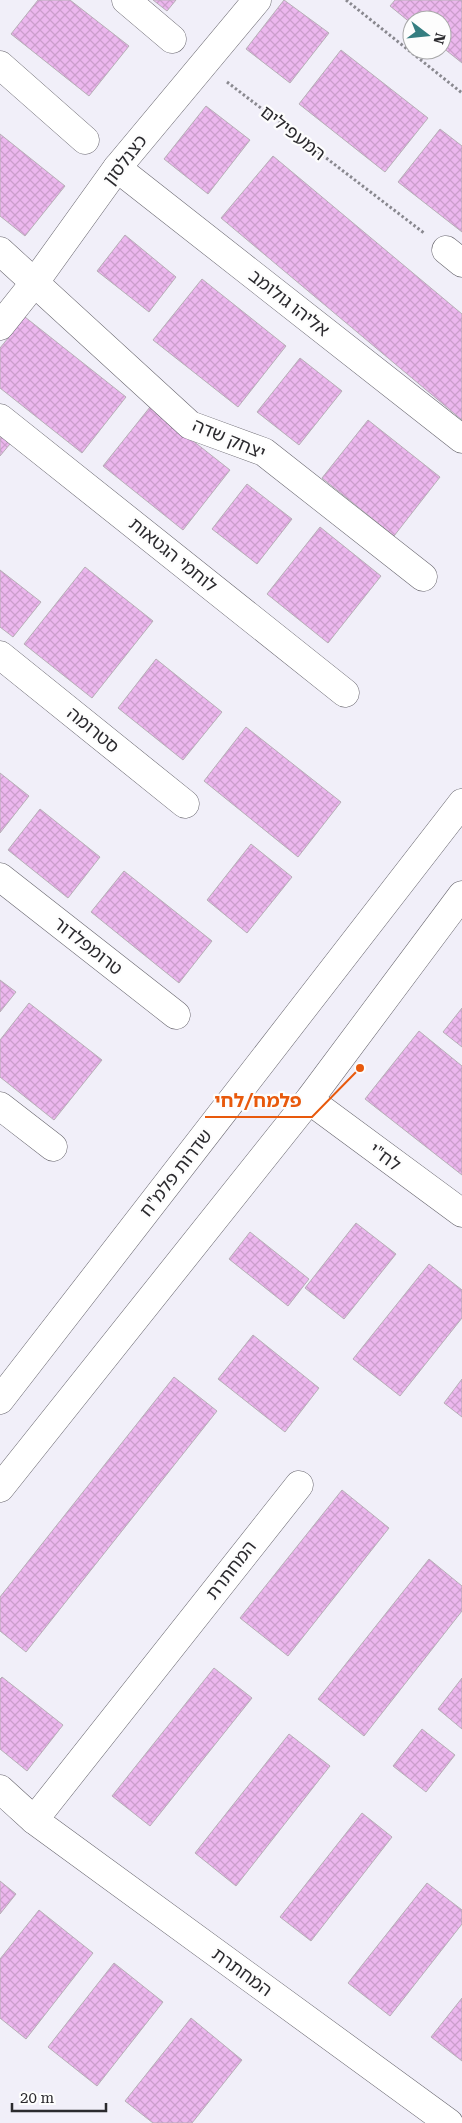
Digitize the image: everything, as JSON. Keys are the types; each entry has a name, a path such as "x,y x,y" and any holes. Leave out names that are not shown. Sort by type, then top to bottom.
{"street":[{"path":"126,0 172,39"},
{"name":"כצנלסון","path":"0,326 36,282 117,168 257,0"},
{"path":"0,65 85,140"},
{"name":"אליהו גולומב","path":"117,168 462,439"},
{"name":"יצחק שדה","path":"0,251 190,425 264,452 422,577"},
{"name":"לוחמי הגטאות","path":"0,418 345,693"},
{"name":"סטרומה","path":"0,655 186,804"},
{"name":"שדרות פלמ\"ח","path":"0,1400 462,803"},
{"name":"טרומפלדור","path":"0,877 176,1015"},
{"path":"0,1488 309,1100 462,895"},
{"name":"לח\"י","path":"309,1100 462,1213"},
{"path":"0,1106 54,1147"},
{"name":"המחתרת","path":"34,1820 298,1485"},
{"name":"המחתרת","path":"0,1788 34,1820 449,2123"}],"path":[{"path":"346,0 462,93"},
{"name":"המעפילים","path":"204,64 454,257"}],"building":[{"path":"38,0 70,0 129,46 89,96 11,34"},
{"path":"153,0 176,0 167,11"},
{"path":"284,0 329,33 290,83 246,49"},
{"path":"395,0 462,0 462,63 452,55 452,10 402,10 402,16 390,6"},
{"path":"341,50 428,118 385,172 299,104"},
{"path":"206,106 250,140 208,194 164,159"},
{"path":"440,129 462,146 462,232 398,182"},
{"path":"0,134 65,186 25,236 0,216"},
{"path":"273,156 462,314 462,420 221,218"},
{"path":"125,235 176,277 149,312 97,271"},
{"path":"202,279 286,346 238,407 153,340"},
{"path":"25,317 126,397 82,453 0,388 0,348"},
{"path":"300,358 342,391 299,445 257,412"},
{"path":"150,407 230,470 183,530 103,466"},
{"path":"368,420 440,477 394,536 322,478"},
{"path":"0,436 10,444 0,456"},
{"path":"247,484 292,519 257,564 212,529"},
{"path":"320,527 381,576 328,643 267,594"},
{"path":"85,567 153,621 92,698 24,644"},
{"path":"0,570 41,602 13,637 0,627"},
{"path":"156,659 222,712 183,760 118,708"},
{"path":"246,727 341,802 298,857 204,781"},
{"path":"0,773 29,796 0,833"},
{"path":"40,809 100,857 68,898 8,850"},
{"path":"251,844 292,877 247,933 207,900"},
{"path":"124,871 212,941 179,983 91,912"},
{"path":"0,980 16,992 0,1012"},
{"path":"29,1003 102,1060 54,1120 0,1077 0,1040"},
{"path":"462,1008 462,1047 443,1032"},
{"path":"419,1031 462,1066 462,1175 365,1099"},
{"path":"356,1223 396,1254 344,1319 305,1288"},
{"path":"250,1232 309,1279 288,1306 229,1259"},
{"path":"429,1264 462,1290 462,1318 400,1396 353,1359"},
{"path":"253,1335 319,1388 285,1432 218,1379"},
{"path":"174,1377 217,1411 26,1652 0,1631 0,1597"},
{"path":"462,1379 462,1417 444,1403"},
{"path":"342,1490 389,1528 288,1656 240,1618"},
{"path":"429,1559 462,1586 462,1611 364,1736 318,1699"},
{"path":"214,1668 252,1698 150,1826 112,1796"},
{"path":"2,1677 63,1725 27,1771 0,1749 0,1679"},
{"path":"462,1678 462,1729 438,1709"},
{"path":"422,1729 455,1755 426,1792 393,1766"},
{"path":"289,1734 330,1766 236,1886 195,1853"},
{"path":"362,1813 392,1837 311,1941 280,1917"},
{"path":"0,1881 16,1894 0,1914"},
{"path":"427,1883 462,1910 462,1924 390,2016 348,1983"},
{"path":"39,1910 93,1953 26,2039 0,2018 0,1959"},
{"path":"114,1963 163,2002 97,2086 48,2047"},
{"path":"462,1998 462,2061 431,2037"},
{"path":"191,2018 242,2060 192,2123 153,2123 125,2101"}],"place":[{"name":"פלמח/לחי","path":"360,1068"}]}
